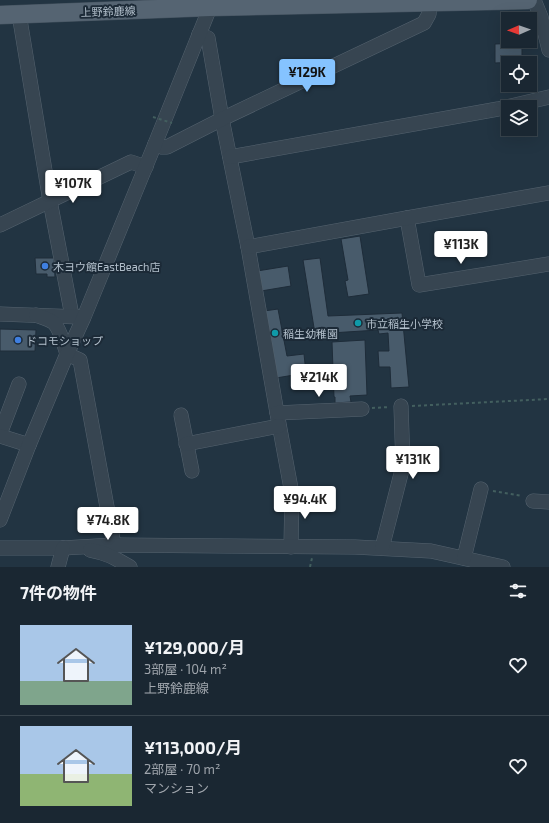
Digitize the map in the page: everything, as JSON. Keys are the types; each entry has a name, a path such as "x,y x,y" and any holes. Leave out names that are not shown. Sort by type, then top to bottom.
{"main road":[{"name":"上野鈴鹿線","path":"0,15 211,4 528,0"}],"street":[{"path":"534,0 548,41"},
{"path":"155,144 167,146 424,23 429,14 430,2"},
{"path":"0,520 67,354 78,317 146,167 211,4"},
{"path":"19,14 50,201 78,317"},
{"path":"199,34 208,38 222,119 248,247 292,494 291,547"},
{"path":"230,157 498,109 549,97"},
{"path":"0,225 131,162 146,167"},
{"path":"248,247 549,193"},
{"path":"407,218 419,285 549,264"},
{"path":"0,314 78,317"},
{"path":"36,315 50,321 55,325 61,336 67,354 80,360 114,545"},
{"path":"19,384 0,435 29,445"},
{"path":"382,548 403,466 402,406"},
{"path":"186,444 278,420 362,409"},
{"path":"181,415 192,472"},
{"path":"464,558 481,489"},
{"path":"530,499 549,502"},
{"path":"0,548 68,548 114,545 382,548 431,551 504,567"},
{"path":"58,567 68,548"},
{"path":"68,548 103,552 130,567"}],"path":[{"path":"153,117 172,123"},
{"path":"362,409 549,399"},
{"path":"481,489 530,499"}],"building":[{"path":"495,44 501,44 501,48 522,48 522,56 501,56 501,63 495,63"},
{"path":"360,236 369,294 348,297 345,281 348,280 341,239"},
{"name":"木ヨウ館EastBeach店","path":"35,258 54,258 55,277 47,277 47,274 36,274"},
{"name":"市立稲生小学校","path":"320,258 328,316 402,313 409,387 391,388 390,367 379,367 378,351 389,351 388,333 379,334 378,330 315,334 303,260"},
{"path":"288,266 291,286 261,291 257,271"},
{"name":"稲生幼稚園","path":"278,309 287,356 304,354 306,373 276,378 264,311"},
{"name":"ドコモショップ","path":"0,329 36,330 35,351 0,351"},
{"path":"365,340 367,395 350,396 351,402 335,403 332,342"}],"place":[{"name":"木ヨウ館EastBeach店","path":"45,266"},
{"name":"市立稲生小学校","path":"358,323"},
{"name":"稲生幼稚園","path":"275,333"},
{"name":"ドコモショップ","path":"18,340"}]}
